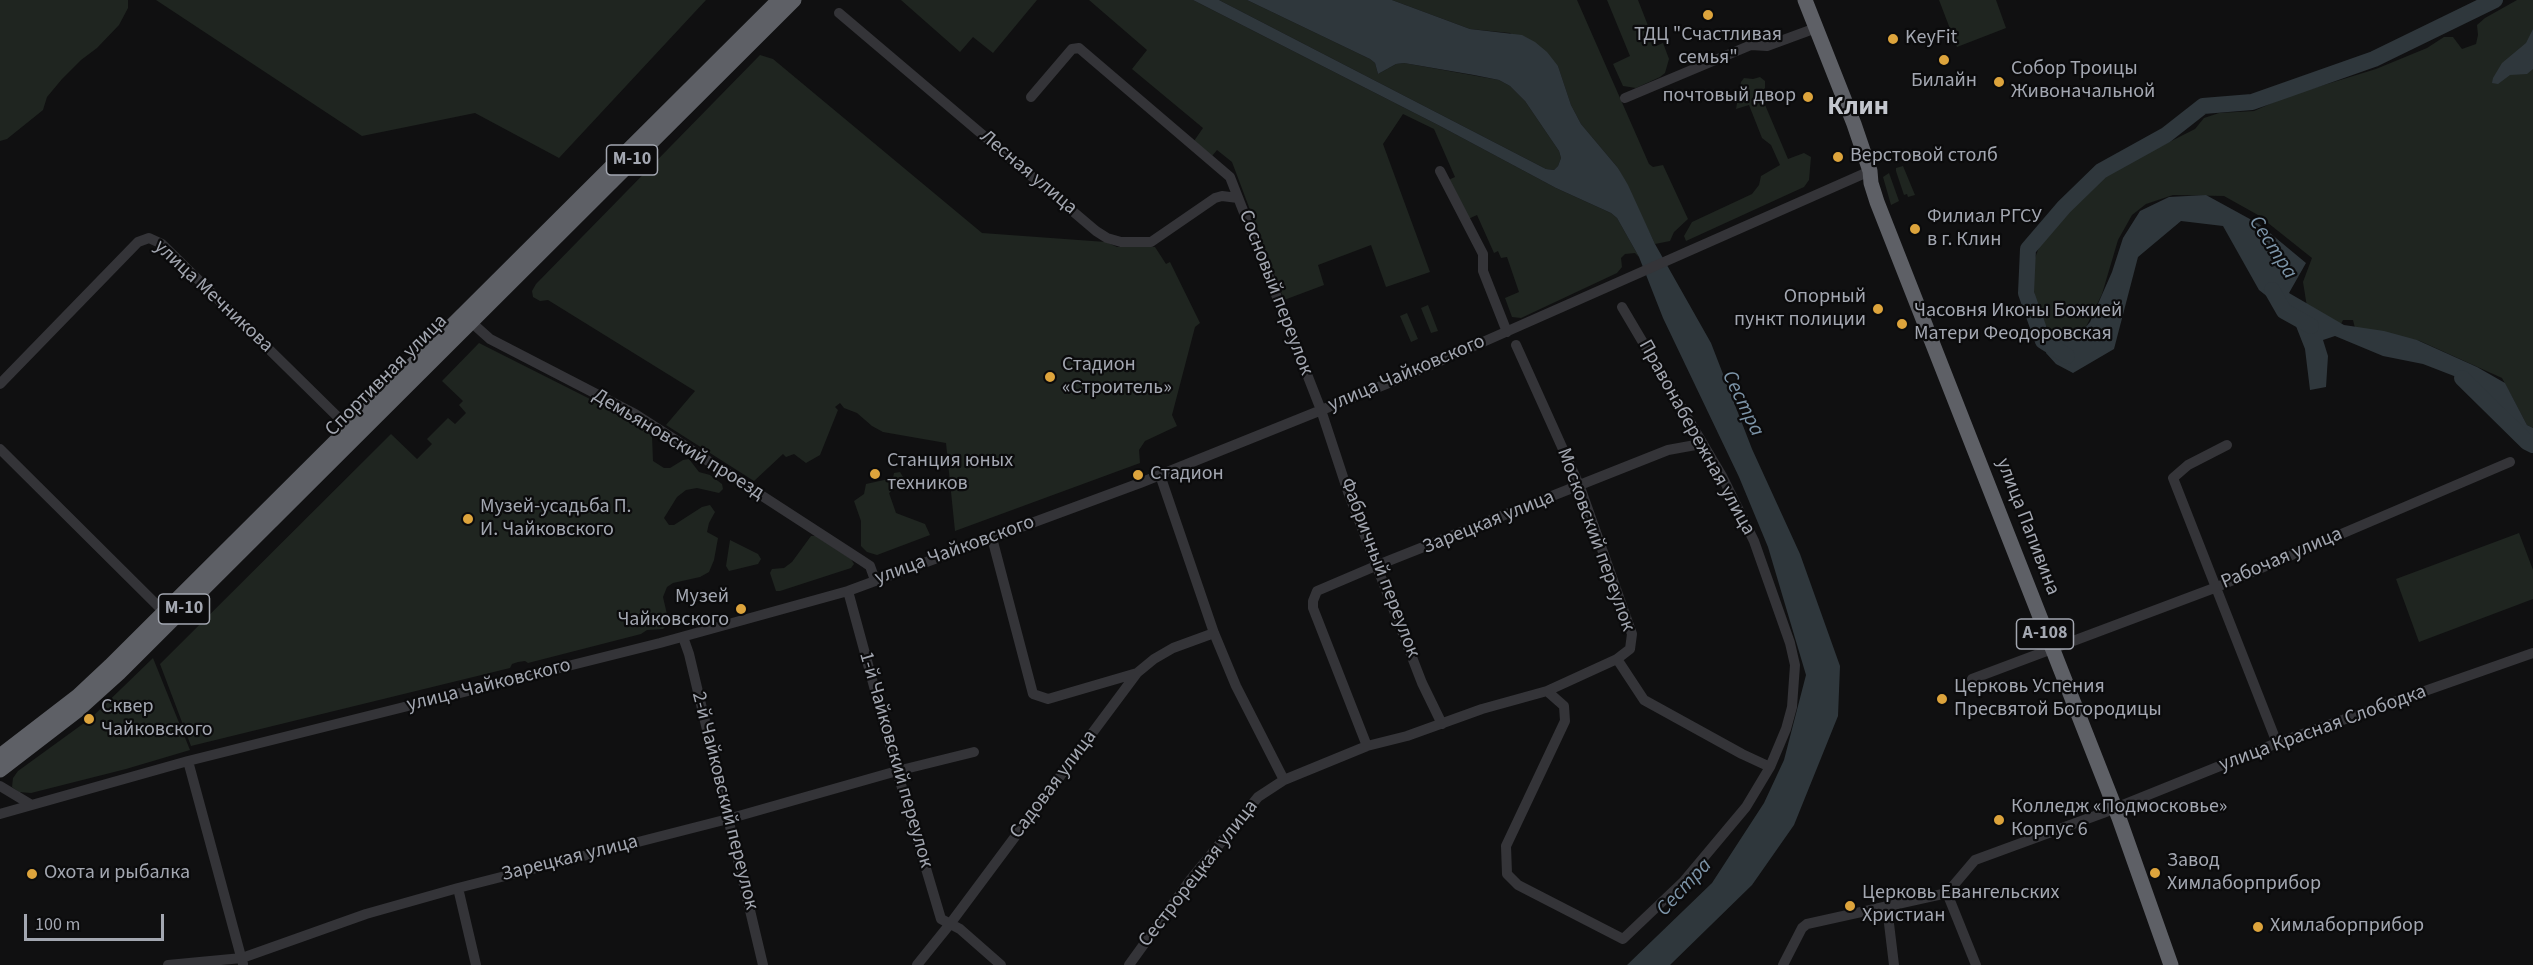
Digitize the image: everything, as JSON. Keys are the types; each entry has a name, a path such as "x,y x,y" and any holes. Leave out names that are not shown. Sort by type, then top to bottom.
{"highway":[{"name":"Спортивная улица","path":"0,756 78,696 165,613 779,0"},
{"name":"Спортивная улица","path":"0,770 78,710 119,673 794,0"},
{"name":"А-108","path":"1805,0 1870,171"},
{"name":"улица Папивина","path":"1870,171 1877,202 2114,808 2171,965"}],"street":[{"name":"Лесная улица","path":"839,12 1107,238 1121,242 1151,242 1215,198 1222,196 1238,198"},
{"path":"1625,98 1751,45 1767,46 1816,28"},
{"name":"Сосновый переулок","path":"1031,97 1072,49 1079,48 1230,177 1321,410"},
{"path":"1440,171 1483,254 1484,271 1507,332"},
{"name":"улица Чайковского","path":"0,814 189,761 683,637 848,591 1160,475 1321,410 1507,332 1870,171"},
{"name":"улица Мечникова","path":"0,384 138,242 149,238 162,244 349,428"},
{"name":"Правонабережная улица","path":"1547,692 1564,706 1565,721 1506,846 1507,873 1518,885 1623,939 1684,881 1746,807 1770,767 1792,707 1795,665 1790,643 1754,541 1722,476 1622,307"},
{"name":"Демьяновский проезд","path":"471,322 490,339 635,414 870,566 875,580"},
{"name":"Московский переулок","path":"1442,723 1482,709 1547,692 1617,659 1630,648 1632,634 1580,487 1516,345"},
{"name":"Фабричный переулок","path":"1321,410 1348,492 1430,703 1442,723"},
{"name":"Зарецкая улица","path":"1367,746 1313,608 1312,601 1317,591 1668,450 1701,444"},
{"path":"2227,445 2188,465 2174,478 2277,743"},
{"path":"0,449 165,613"},
{"name":"Рабочая улица","path":"1972,680 2217,587 2510,462"},
{"path":"1160,475 1214,633 1236,686 1284,780"},
{"path":"992,538 1033,694 1048,699 1137,673"},
{"name":"1-й Чайковский переулок","path":"848,591 897,771 941,919 950,924"},
{"name":"Садовая улица","path":"917,965 1137,673 1154,659 1173,648 1214,633"},
{"name":"2-й Чайковский переулок","path":"683,637 689,654 763,965"},
{"name":"улица Красная Слободка","path":"1947,893 1975,860 2277,743 2533,653"},
{"path":"1617,659 1644,700 1770,767"},
{"name":"Сестрорецкая улица","path":"1128,965 1191,879 1258,797 1284,780 1367,746 1407,736 1442,723"},
{"name":"Зарецкая улица","path":"168,965 242,962 366,914 974,752"},
{"path":"189,761 242,962"},
{"path":"0,786 30,804"},
{"path":"458,888 476,965"},
{"path":"1783,965 1802,928 1807,924 1947,893 1976,965"},
{"path":"1887,907 1894,965"},
{"path":"950,924 960,929 1001,965"}],"shaded area":[{"path":"0,0 128,0 128,8 119,25 62,79 47,97 43,110 7,139 0,141"},
{"path":"156,0 706,0 559,158 475,113 362,136"},
{"path":"901,0 1037,0 993,53 973,37 960,52"},
{"path":"1089,0 1193,0 1556,188 1611,213 1617,218 1639,257 1635,253 1625,254 1621,258 1622,267 1617,273 1521,318 1512,317 1505,298 1519,292 1507,257 1501,258 1498,251 1494,253 1477,215 1466,220 1446,181 1455,177 1434,129 1403,114 1383,144 1430,272 1386,287 1371,245 1318,265 1324,285 1284,300 1232,162 1217,150 1212,156 1194,141 1203,128 1132,69 1147,50"},
{"path":"1219,0 1247,0 1370,59 1375,63 1378,74 1396,64 1404,63 1499,80 1510,86 1525,101 1559,151 1561,158 1558,166 1554,170 1546,169"},
{"path":"1392,0 1577,0 1649,164 1653,167 1663,165 1688,219 1674,232 1670,241 1655,244 1618,168 1581,124 1571,105 1558,66 1510,33 1470,29"},
{"path":"1607,0 1638,0 1656,46 1663,43 1669,59 1665,73 1660,77 1636,88 1623,86 1613,64 1630,56"},
{"path":"1939,0 1996,0 2006,28 1957,47"},
{"path":"2517,0 2533,0 2533,428 2527,425 2502,378 2420,341 2355,328 2353,320 2343,320 2339,328 2307,307 2303,282 2312,258 2258,215 2224,196 2173,195 2146,204 2132,215 2118,240 2102,294 2084,331 2066,338 2055,335 2043,323 2035,298 2032,278 2035,258 2041,242 2049,230 2080,197 2108,173 2195,129 2204,118 2219,113 2254,111 2288,96 2376,69 2427,48 2444,37 2453,37 2462,49 2476,44 2477,25"},
{"path":"760,55 773,59 982,233 1106,242 1117,247 1155,247 1166,264 1170,262 1200,323 1195,327 1172,415 1177,426 1145,441 1139,450 1140,463 955,531 946,443 883,432 857,413 844,408 840,403 835,407 838,410 820,455 806,463 794,454 786,457 783,454 754,481 666,425 695,391 548,300 540,301 533,297 532,291 536,284"},
{"path":"1760,77 1765,81 1765,88 1760,93 1788,159 1804,153 1811,157 1809,180 1804,187 1686,241 1684,236 1692,222 1752,194 1759,185 1761,176 1780,165 1771,145 1762,138 1749,105 1736,109 1741,82 1744,78"},
{"path":"1903,166 1915,195 1908,197 1907,194 1904,195 1896,171 1896,168"},
{"path":"1889,173 1899,201 1891,205 1883,177"},
{"path":"1428,305 1438,331 1431,333 1421,308"},
{"path":"1407,313 1418,339 1411,342 1400,316"},
{"name":"Музей-усадьба П. И. Чайковского","path":"479,343 590,399 643,429 652,436 653,461 664,468 670,468 689,459 699,472 710,475 722,484 723,489 719,493 697,488 686,490 677,497 664,518 669,525 674,525 702,507 710,505 715,512 707,532 718,538 709,572 667,587 663,597 669,623 663,629 647,630 641,634 528,663 518,662 512,664 510,668 191,746 160,664 391,434 417,459 432,444 427,439 448,418 455,424 466,413 459,405 463,401 442,381"},
{"path":"900,472 903,477 898,486 889,493 896,513 925,524 930,535 877,555 867,552 861,546 861,521 854,501 864,494 866,484 893,478 894,473"},
{"path":"2519,533 2533,570 2533,599 2419,642 2396,579"},
{"path":"811,536 816,536 851,559 854,564 851,568 776,591 770,573 772,569 784,568 792,562"},
{"path":"730,540 758,554 761,559 758,564 729,571 726,566"},
{"path":"153,658 190,750 31,793 19,792 12,787 13,778 18,771 91,718"}],"water":[{"path":"1193,0 1219,0 1546,169 1554,170 1561,158 1559,151 1525,101 1510,86 1499,80 1404,63 1396,64 1378,74 1375,63 1370,59 1247,0 1392,0 1470,29 1522,35 1535,42 1558,66 1571,105 1581,124 1618,168 1628,185 1655,244 1711,343 1752,449 1800,554 1840,666 1838,716 1794,825 1752,885 1670,965 1627,965 1712,883 1764,803 1784,760 1806,675 1768,547 1739,477 1663,318 1639,257 1617,218 1611,213 1556,188"},
{"path":"2533,29 2533,69 2527,74 2510,75 2498,84 2492,83 2502,63 2526,43"},
{"path":"2206,195 2259,224 2306,263 2289,293 2344,325 2384,331 2417,340 2477,367 2505,383 2527,425 2533,428 2533,450 2516,437 2500,410 2454,376 2423,364 2383,356 2335,336 2323,340 2328,356 2326,387 2310,390 2305,349 2292,316 2259,290 2223,226 2181,221 2138,257 2114,349 2073,373 2056,364 2046,353 2047,346 2057,337 2075,340 2090,322 2112,272 2123,238 2140,211 2169,197"}],"waterway":[{"name":"Сестра","path":"2067,356 2043,341 2026,293 2028,249 2064,207 2101,171 2166,135 2203,106 2252,102 2374,59 2495,0"},
{"name":"Сестра","path":"2272,290 2284,311 2311,326"},
{"name":"Сестра","path":"2462,378 2527,442 2533,445"}],"place":[{"name":"ТДЦ \"Счастливая семья\"","path":"1708,15"},
{"name":"KeyFit","path":"1893,39"},
{"name":"Билайн","path":"1944,60"},
{"name":"Собор Троицы Живоначальной","path":"1999,82"},
{"name":"почтовый двор","path":"1808,97"},
{"name":"Верстовой столб","path":"1838,157"},
{"name":"Филиал РГСУ в г. Клин","path":"1915,229"},
{"name":"Опорный пункт полиции","path":"1878,309"},
{"name":"Часовня Иконы Божией Матери Феодоровская","path":"1902,324"},
{"name":"Стадион «Строитель»","path":"1050,377"},
{"name":"Станция юных техников","path":"875,474"},
{"name":"Стадион","path":"1138,475"},
{"name":"Музей-усадьба П. И. Чайковского","path":"468,519"},
{"name":"Музей Чайковского","path":"741,609"},
{"name":"Церковь Успения Пресвятой Богородицы","path":"1942,699"},
{"name":"Сквер Чайковского","path":"89,719"},
{"name":"Колледж «Подмосковье» Корпус 6","path":"1999,820"},
{"name":"Завод Химлаборприбор","path":"2155,873"},
{"name":"Охота и рыбалка","path":"32,874"},
{"name":"Церковь Евангельских Христиан","path":"1850,906"},
{"name":"Химлаборприбор","path":"2258,927"}],"district":[{"name":"Клин","path":"1858,108"}]}
